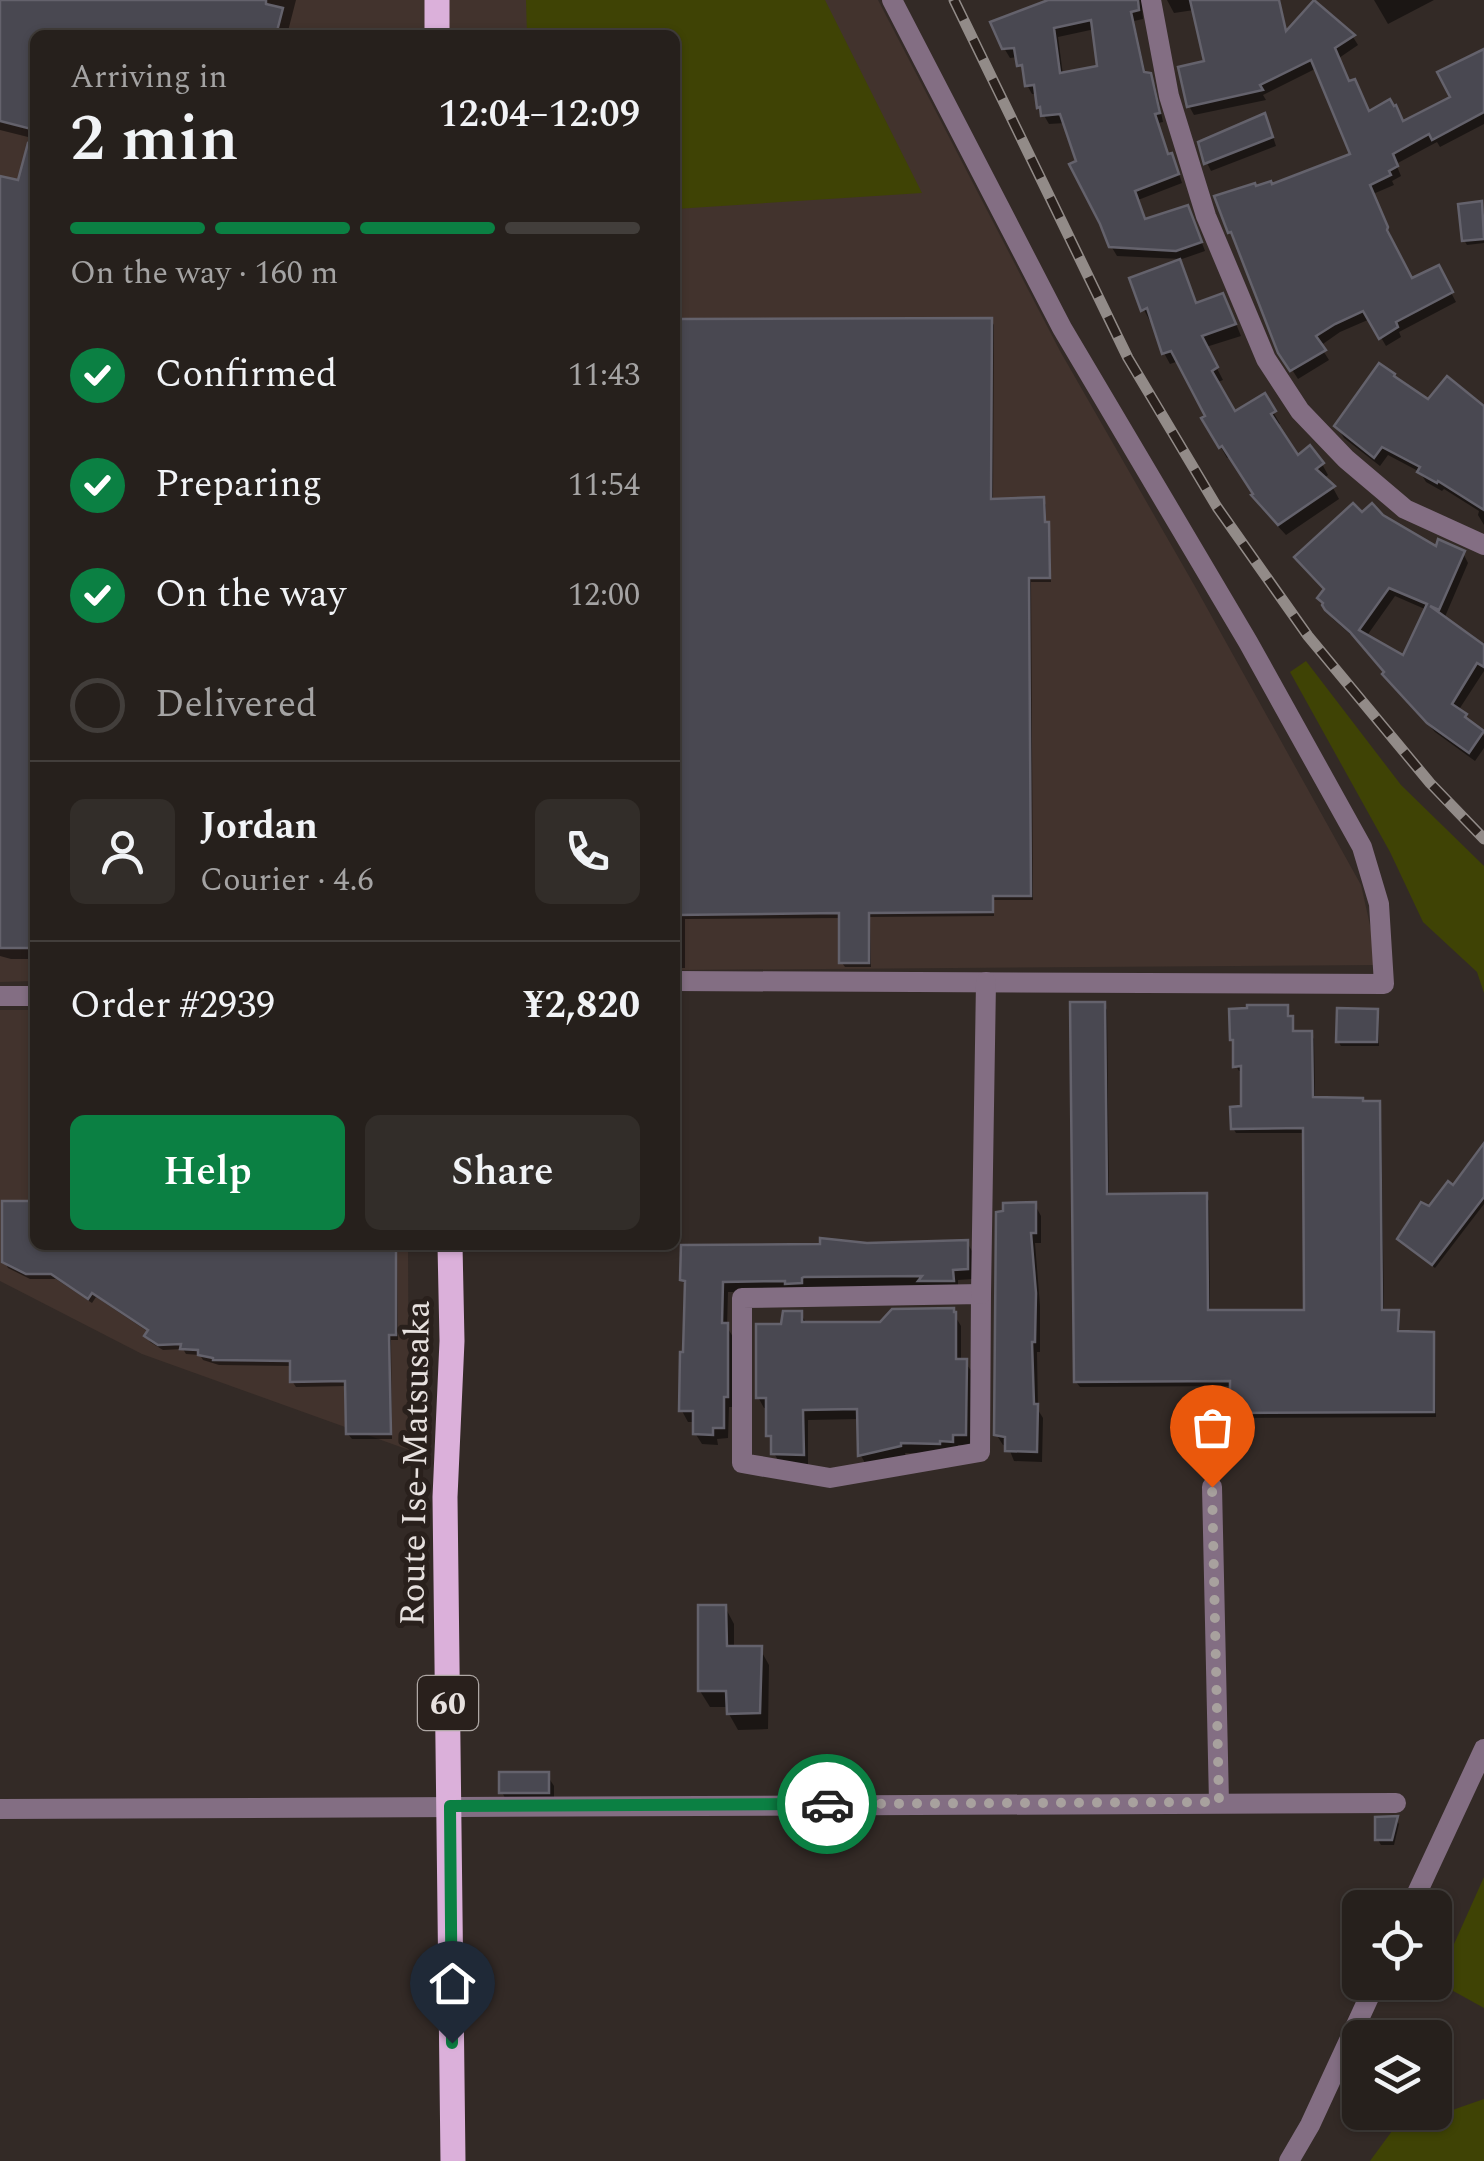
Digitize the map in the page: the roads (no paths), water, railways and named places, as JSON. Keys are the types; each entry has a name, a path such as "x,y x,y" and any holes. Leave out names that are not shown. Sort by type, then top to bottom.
{"main road":[{"path":"436,0 437,30"},
{"name":"Route Ise-Matsusaka","path":"450,1250 452,1341 445,1497 453,2161"}],"street":[{"path":"680,981 1384,984 1379,904 1362,847 1248,642 1062,328 892,0"},
{"path":"1151,0 1169,96 1206,216 1266,359 1300,411 1360,472 1405,509 1484,545"},
{"path":"982,1294 742,1298 742,1462 830,1478 980,1452 986,982"},
{"path":"0,996 30,996"},
{"path":"1212,1487 1219,1802"},
{"path":"1418,1890 1484,1749"},
{"path":"0,1810 1396,1803"},
{"path":"1289,2161 1310,2125 1368,2000"}],"railway":[{"path":"954,0 1128,358 1217,507 1308,636 1430,783 1484,839"}]}
